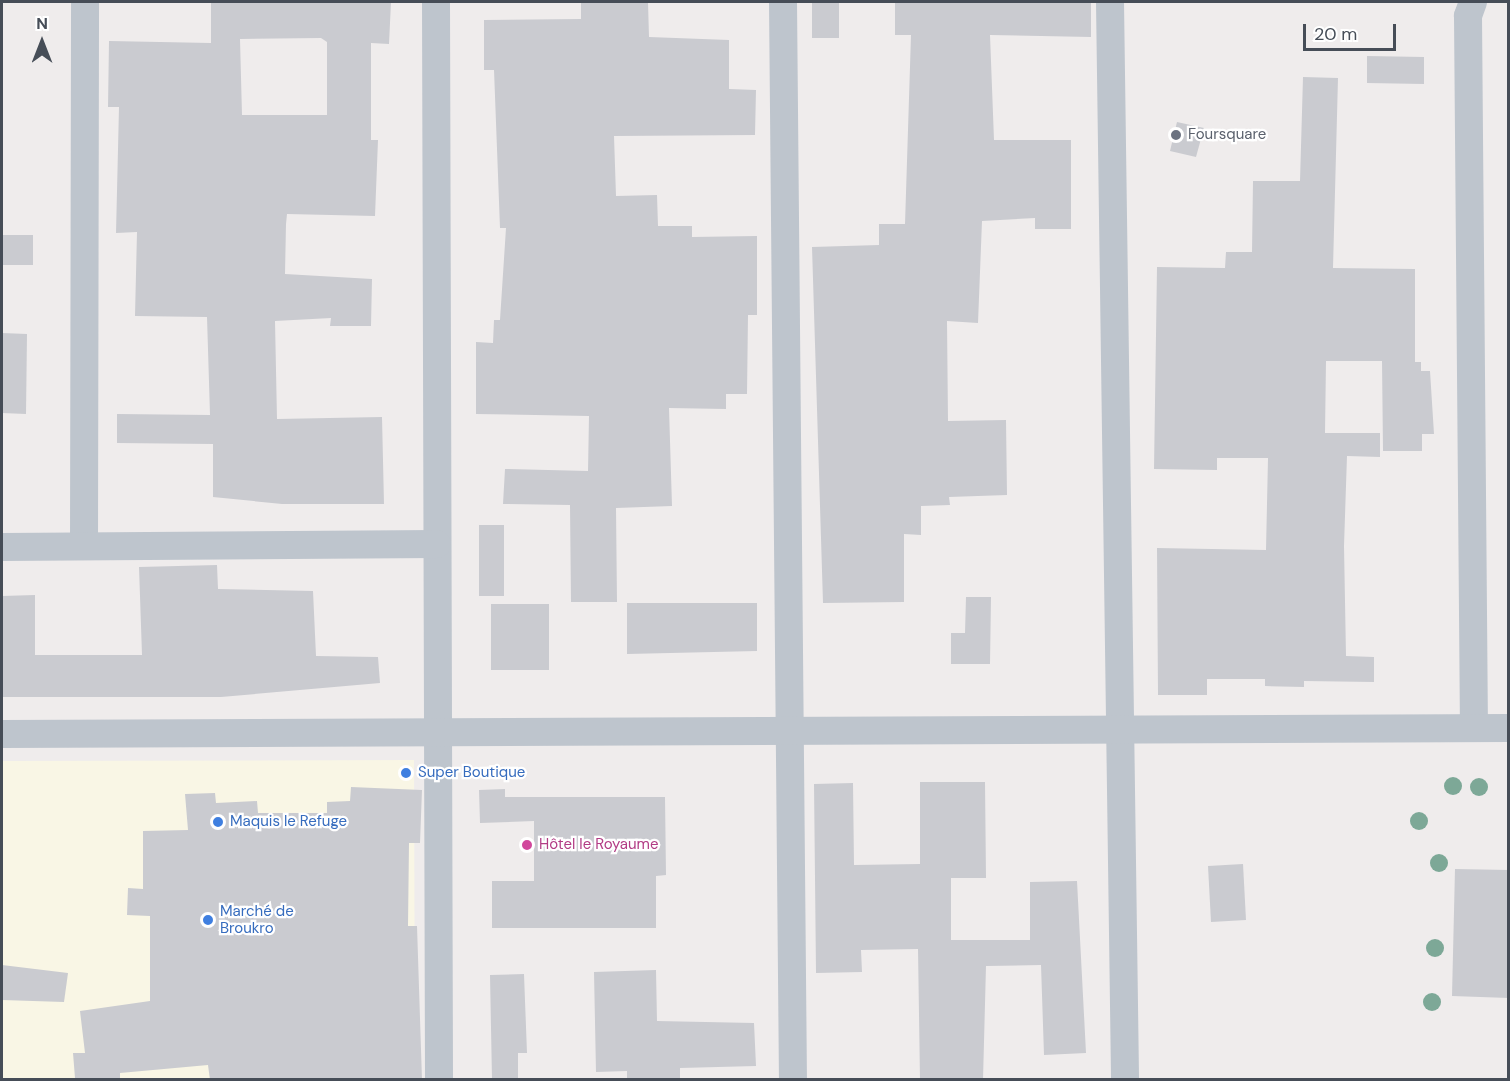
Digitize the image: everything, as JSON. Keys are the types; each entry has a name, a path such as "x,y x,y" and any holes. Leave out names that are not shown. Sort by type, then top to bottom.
{"street":[{"path":"84,2 84,546"},
{"path":"436,2 439,1080"},
{"path":"783,2 793,1080"},
{"path":"1110,2 1122,726 1125,1080"},
{"path":"1473,2 1468,16 1474,725"},
{"path":"2,547 437,544"},
{"path":"2,734 438,736 1122,726 1474,725 1509,728"}],"shaded area":[{"name":"Marché de Broukro","path":"414,760 415,1079 2,1079 2,761"}],"building":[{"path":"211,2 391,2 389,44 371,43 371,140 378,140 375,216 287,214 286,224 285,274 372,279 371,326 330,326 331,318 275,321 277,419 382,417 384,504 282,504 213,497 213,444 117,443 117,414 210,415 207,317 135,316 137,232 116,233 119,107 108,107 109,41 211,43","holes":["321,38 327,42 327,115 242,115 240,39"]},
{"path":"581,2 648,2 649,37 729,40 729,89 756,90 755,135 614,136 616,196 657,195 658,226 692,226 692,237 757,236 757,315 748,315 747,394 726,394 726,409 669,408 672,506 616,508 617,602 571,602 570,505 503,504 505,469 588,471 589,416 476,414 476,342 493,343 494,320 500,320 506,228 500,228 494,70 484,70 484,20 581,19"},
{"path":"812,2 839,2 839,38 812,38"},
{"path":"895,2 1091,2 1091,37 990,35 994,140 1071,140 1071,229 1035,229 1035,218 982,221 978,323 947,321 948,421 1006,420 1007,495 949,497 950,505 921,506 921,535 904,534 904,602 823,603 812,247 879,245 879,224 905,224 911,35 895,35"},
{"path":"1367,56 1424,57 1424,84 1367,83"},
{"path":"1303,77 1338,78 1333,268 1415,269 1415,362 1421,362 1421,371 1430,371 1434,434 1422,434 1422,451 1383,451 1382,361 1326,361 1325,433 1380,433 1380,457 1347,456 1344,546 1346,656 1374,657 1374,682 1304,681 1304,687 1265,686 1265,679 1207,679 1207,695 1158,695 1157,548 1266,550 1268,458 1217,458 1217,470 1154,469 1157,267 1225,268 1226,252 1252,252 1253,181 1300,181"},
{"path":"1177,122 1204,128 1196,157 1170,151"},
{"path":"2,235 33,235 33,265 2,265"},
{"path":"2,333 27,334 26,414 2,413"},
{"path":"479,525 504,525 504,596 479,596"},
{"path":"217,565 218,589 313,591 316,656 378,657 380,683 221,697 2,697 2,596 35,595 35,655 142,655 139,567"},
{"path":"966,597 991,597 990,664 951,664 951,633 965,633"},
{"path":"627,603 757,603 757,651 627,654"},
{"path":"491,604 549,604 549,670 491,670"},
{"path":"920,782 985,782 986,878 951,878 951,940 1030,940 1030,882 1077,881 1086,1053 1044,1055 1041,965 986,966 983,1080 920,1080 918,949 861,950 862,972 816,973 814,784 853,783 854,865 920,864"},
{"path":"351,787 422,790 420,843 409,843 408,926 417,926 422,1080 210,1080 208,1065 120,1073 120,1078 75,1078 73,1053 85,1053 80,1011 150,1001 150,916 127,915 128,888 143,889 143,831 188,830 185,794 215,793 216,803 257,801 258,813 327,813 327,802 350,801"},
{"path":"505,789 505,797 665,797 666,875 656,876 656,928 492,928 492,881 534,881 534,821 480,823 479,790"},
{"path":"1243,864 1246,920 1211,922 1208,866"},
{"path":"1455,869 1509,870 1509,998 1452,996"},
{"path":"2,965 68,973 64,1002 2,1000"},
{"path":"656,970 657,1021 754,1023 756,1066 680,1068 680,1080 627,1080 627,1071 596,1072 594,972"},
{"path":"524,974 527,1053 518,1053 518,1080 492,1080 490,975"}],"place":[{"name":"Foursquare","path":"1176,135"},
{"name":"Super Boutique","path":"406,773"},
{"name":"Maquis le Refuge","path":"218,822"},
{"name":"Hôtel le Royaume","path":"527,845"},
{"name":"Marché de Broukro","path":"208,920"}]}
